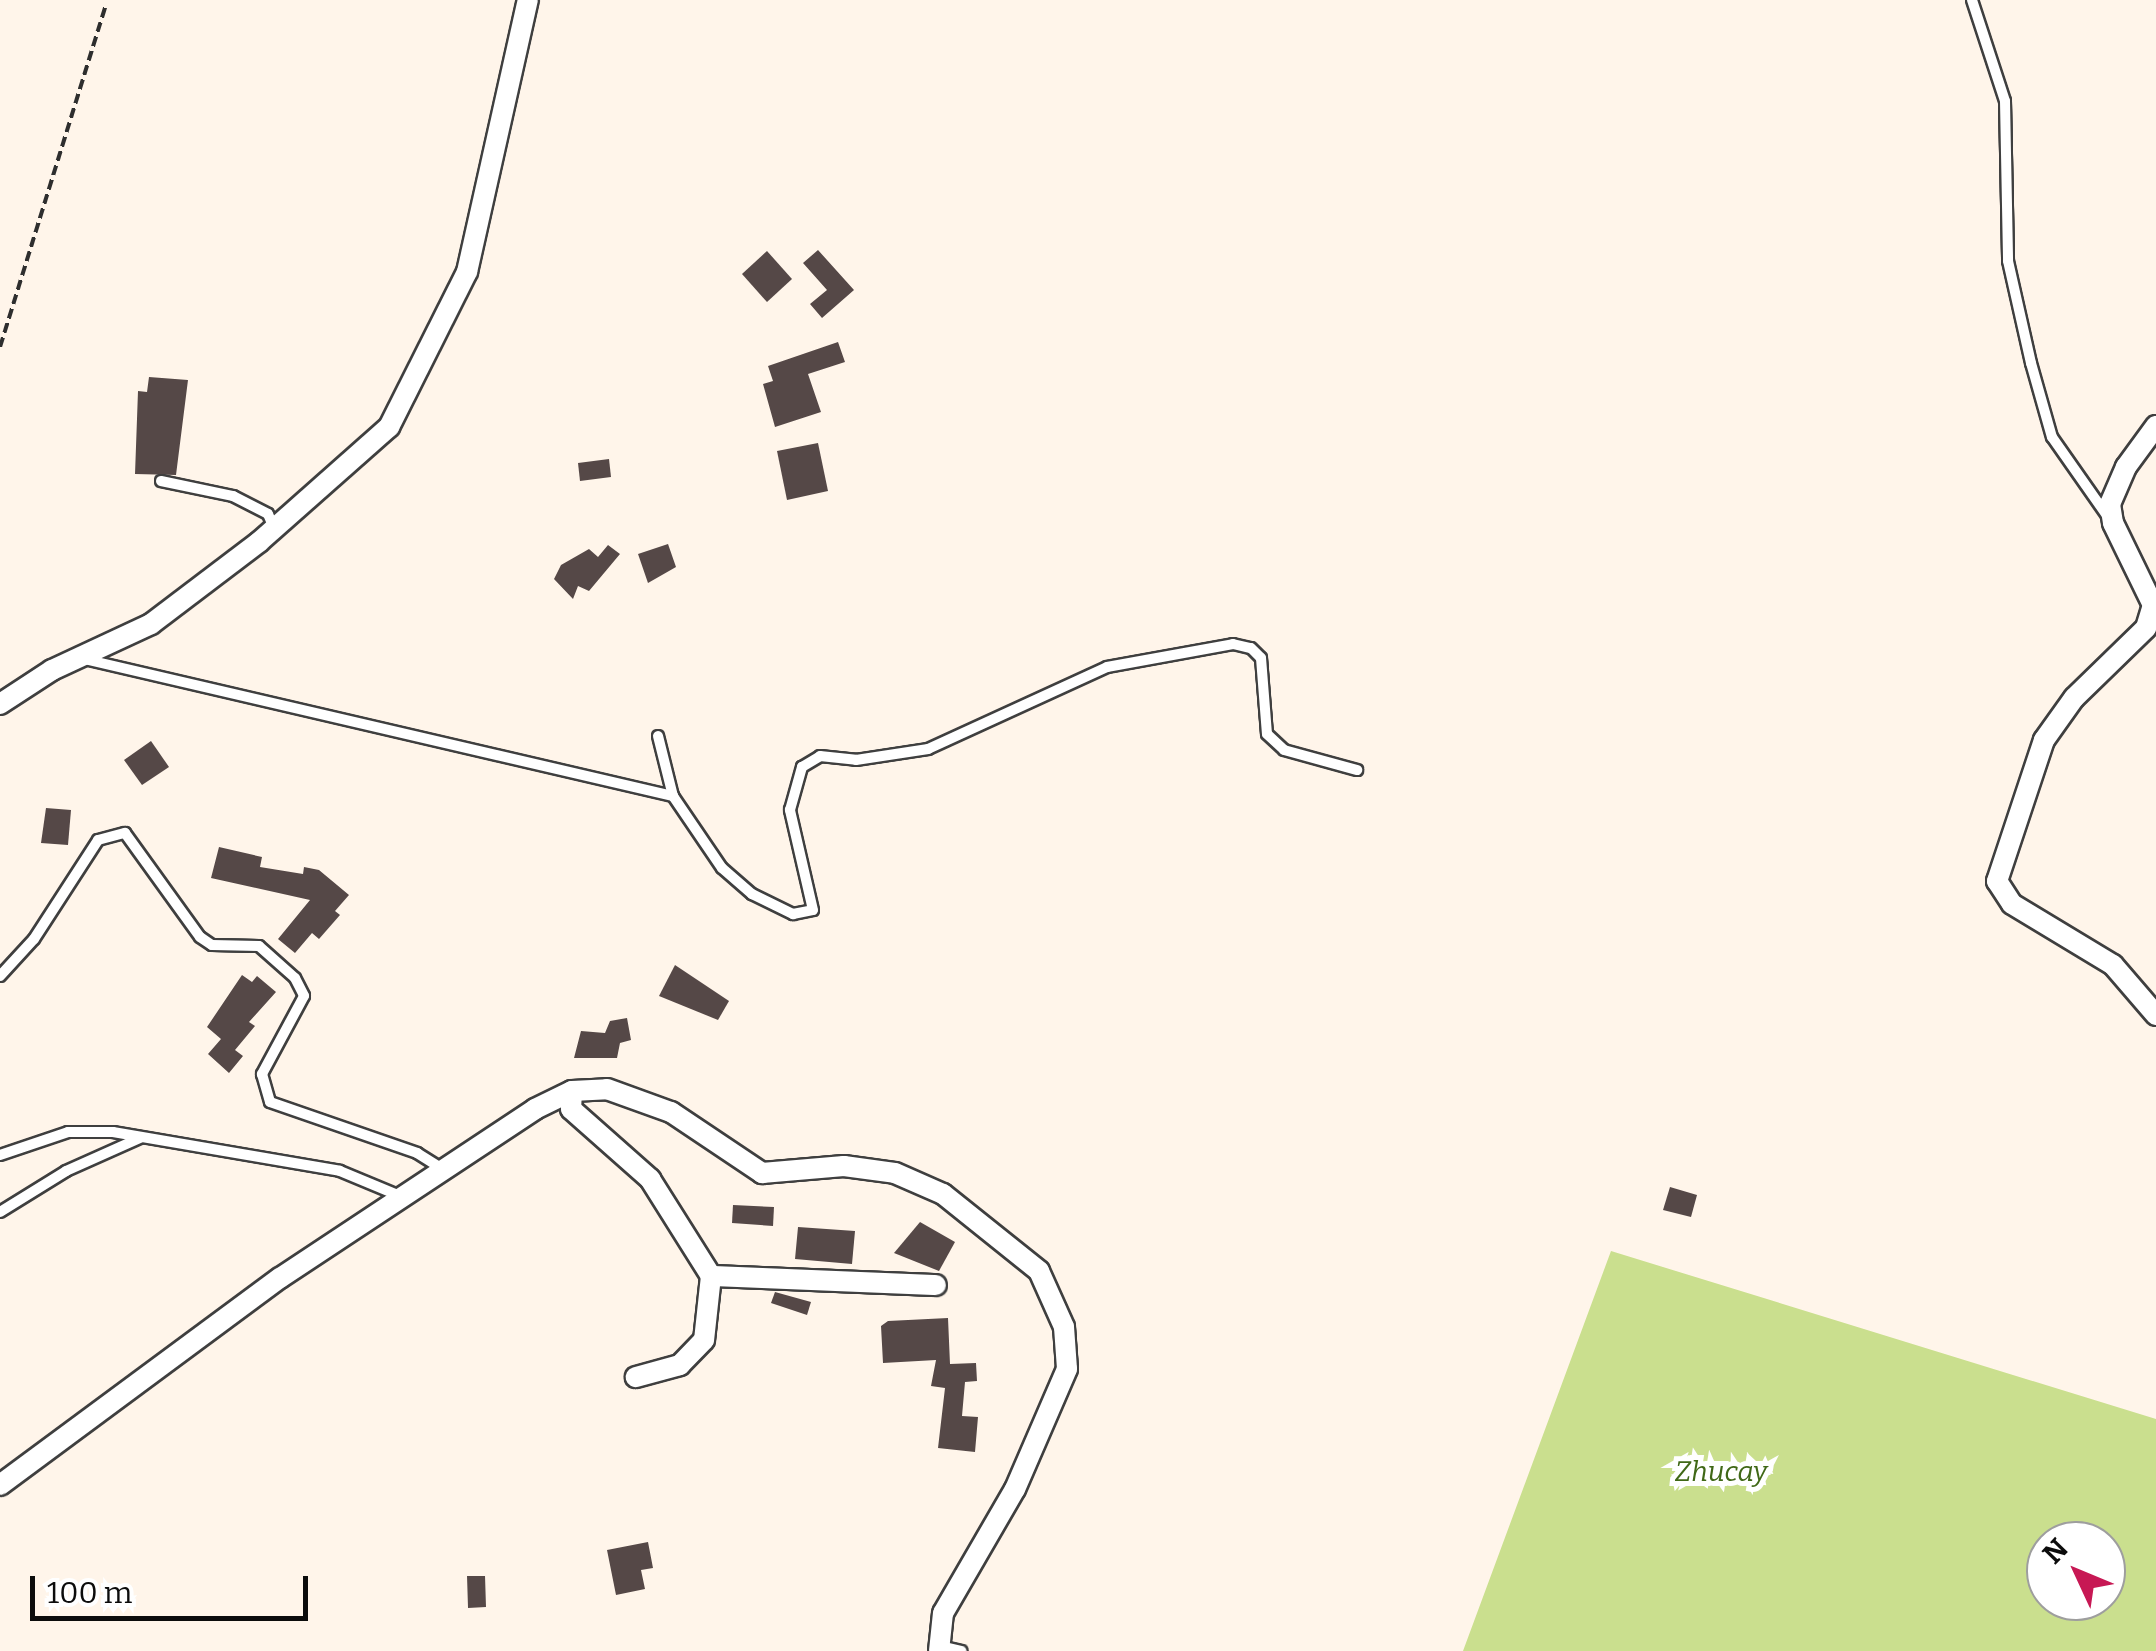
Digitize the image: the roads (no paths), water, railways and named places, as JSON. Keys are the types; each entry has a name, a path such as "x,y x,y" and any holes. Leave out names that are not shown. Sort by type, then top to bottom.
{"street":[{"path":"0,704 78,657 150,624 274,528 389,427 467,272 528,0"},
{"path":"2156,426 2116,486 2112,523 2153,604 2146,628 2074,698 2044,740 1997,881 2012,904 2112,965 2156,1016"},
{"path":"0,1485 401,1197 572,1091 607,1089 643,1100 762,1172 844,1166 896,1173 943,1194 1040,1270 1064,1327 1066,1369 1014,1489 943,1613 939,1648"},
{"path":"572,1091 572,1108 650,1179 711,1276 704,1340 680,1365 636,1377"},
{"path":"711,1276 936,1286"}],"lane":[{"path":"1972,0 2005,101 2008,261 2031,362 2052,437 2112,523"},
{"path":"161,481 233,496 268,514 274,528"},
{"path":"658,736 673,796 722,868 752,894 793,914 813,910 790,810 802,767 820,756 856,760 928,749 1107,667 1233,644 1261,658 1266,734 1284,750 1358,770"},
{"path":"78,657 673,796"},
{"path":"0,976 34,938 98,840 125,833 207,943 260,946 295,978 304,996 262,1074 270,1102 417,1153 444,1170"},
{"path":"0,1155 68,1132 141,1137 340,1171 401,1197"},
{"path":"0,1212 66,1171 141,1137"},
{"path":"939,1648 960,1651"}],"park label":[{"name":"Zhucay","path":"1721,1472"}]}
